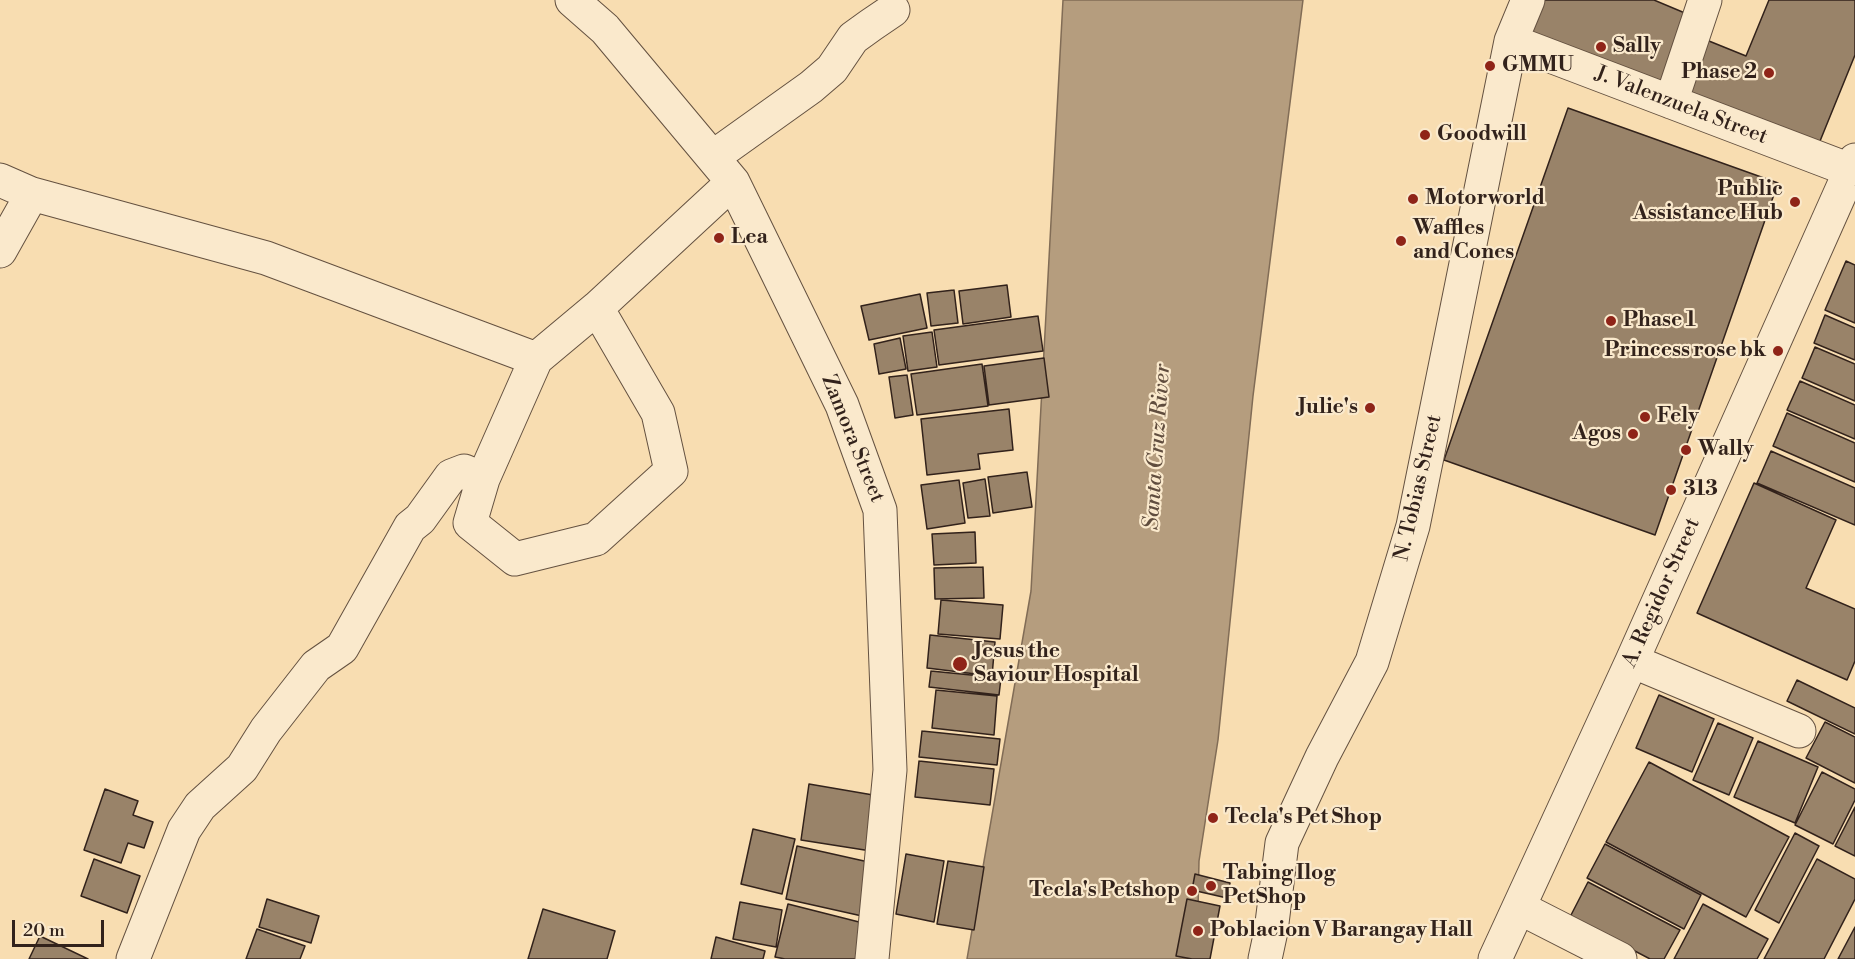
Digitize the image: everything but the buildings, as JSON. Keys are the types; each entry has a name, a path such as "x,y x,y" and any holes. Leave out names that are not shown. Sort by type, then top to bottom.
{"street":[{"name":"N. Tobias Street","path":"1264,959 1282,843 1322,757 1372,662 1413,526 1511,41 1528,0"},
{"path":"1671,102 1705,0"},
{"name":"Zamora Street","path":"587,5 723,170 842,405 880,510 890,770 872,959"},
{"path":"597,308 658,413 671,471 596,539 515,559 470,523 483,479 536,359 597,308 723,170 832,69 853,38 893,10"},
{"name":"J. Valenzuela Street","path":"1511,41 1671,102 1853,165"},
{"name":"A. Regidor Street","path":"1495,959 1632,661 1853,165"},
{"path":"0,180 32,194 266,258 536,359"},
{"path":"0,251 32,194"},
{"path":"133,959 184,830 200,806 242,768 266,730 316,666 342,648 410,527 420,519 451,476 464,471 483,479"},
{"path":"1632,661 1799,731"},
{"path":"1520,908 1620,959"}],"water":[{"name":"Santa Cruz River","path":"1063,0 1303,0 1253,396 1218,740 1199,861 1197,959 967,959 1031,591"}],"place":[{"name":"Sally","path":"1601,47"},
{"name":"GMMU","path":"1490,66"},
{"name":"Phase 2","path":"1769,73"},
{"name":"Goodwill","path":"1425,135"},
{"name":"Motorworld","path":"1413,199"},
{"name":"Public Assistance Hub","path":"1795,202"},
{"name":"Lea","path":"719,238"},
{"name":"Waffles and Cones","path":"1401,241"},
{"name":"Phase 1","path":"1611,321"},
{"name":"Princess rose bk","path":"1778,351"},
{"name":"Julie's","path":"1370,408"},
{"name":"Fely","path":"1645,417"},
{"name":"Agos","path":"1633,434"},
{"name":"Wally","path":"1686,450"},
{"name":"313","path":"1671,490"},
{"name":"Jesus the Saviour Hospital","path":"960,664"},
{"name":"Tecla's Pet Shop","path":"1213,818"},
{"name":"Tabing Ilog PetShop","path":"1211,886"},
{"name":"Tecla's Petshop","path":"1192,891"},
{"name":"Poblacion V Barangay Hall","path":"1198,931"}]}
